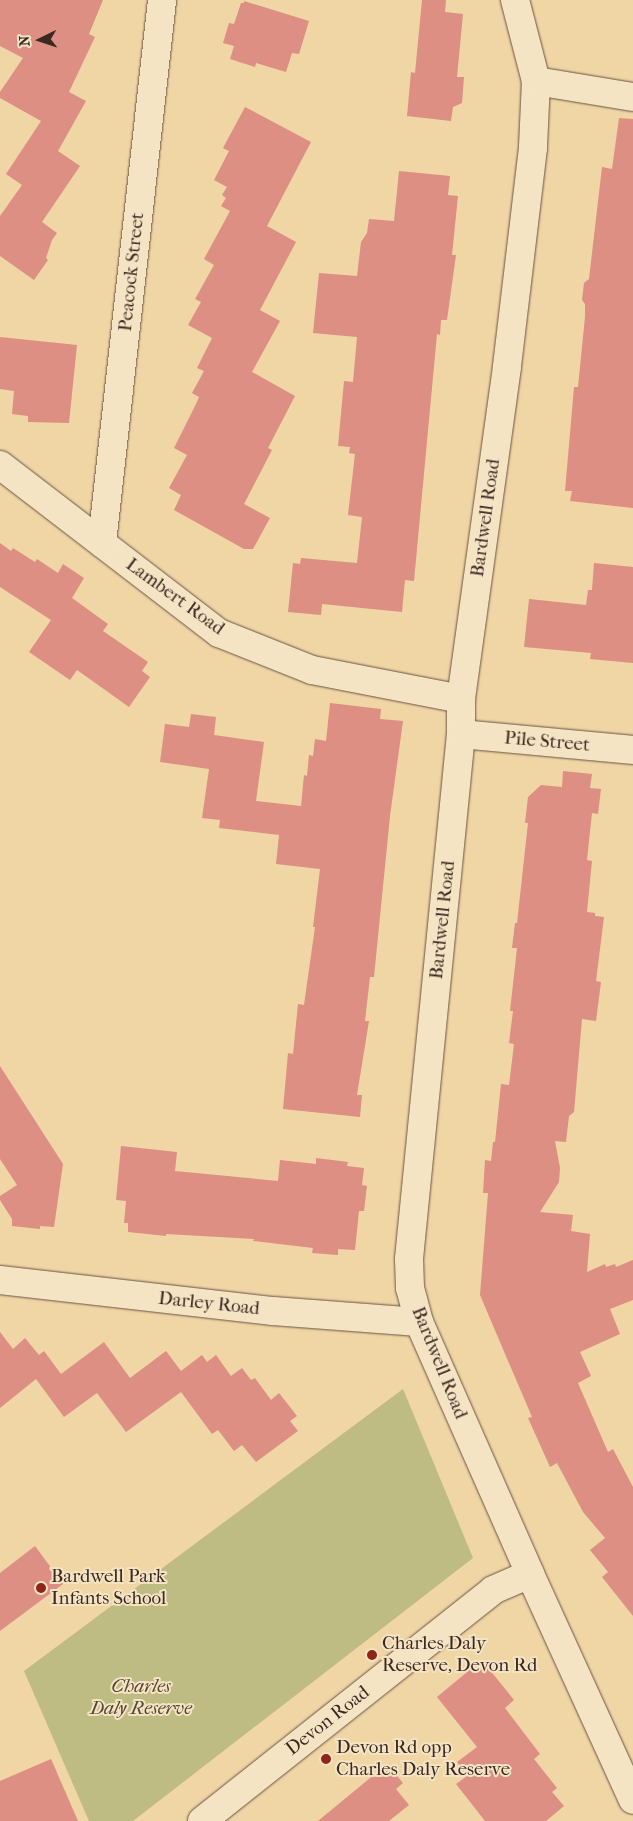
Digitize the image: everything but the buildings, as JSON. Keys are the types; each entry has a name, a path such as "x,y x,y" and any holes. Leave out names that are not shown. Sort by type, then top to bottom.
{"street":[{"name":"Peacock Street","path":"102,543 162,0"},
{"name":"Bardwell Road","path":"514,0 536,81 533,148 507,367 462,699 461,734 409,1259 410,1288 419,1322 530,1574 633,1800"},
{"path":"536,81 633,97"},
{"name":"Lambert Road","path":"0,465 219,633 312,670 462,699"},
{"name":"Pile Street","path":"461,734 633,750"},
{"name":"Darley Road","path":"0,1280 272,1311 419,1322"},
{"name":"Devon Road","path":"202,1821 493,1590 530,1574"}],"green space":[{"name":"Charles Daly Reserve","path":"403,1389 473,1558 133,1821 89,1821 24,1671"}],"place":[{"name":"Bardwell Park Infants School","path":"41,1588"},
{"name":"Charles Daly Reserve, Devon Rd","path":"372,1655"},
{"name":"Devon Rd opp Charles Daly Reserve","path":"326,1759"}]}
